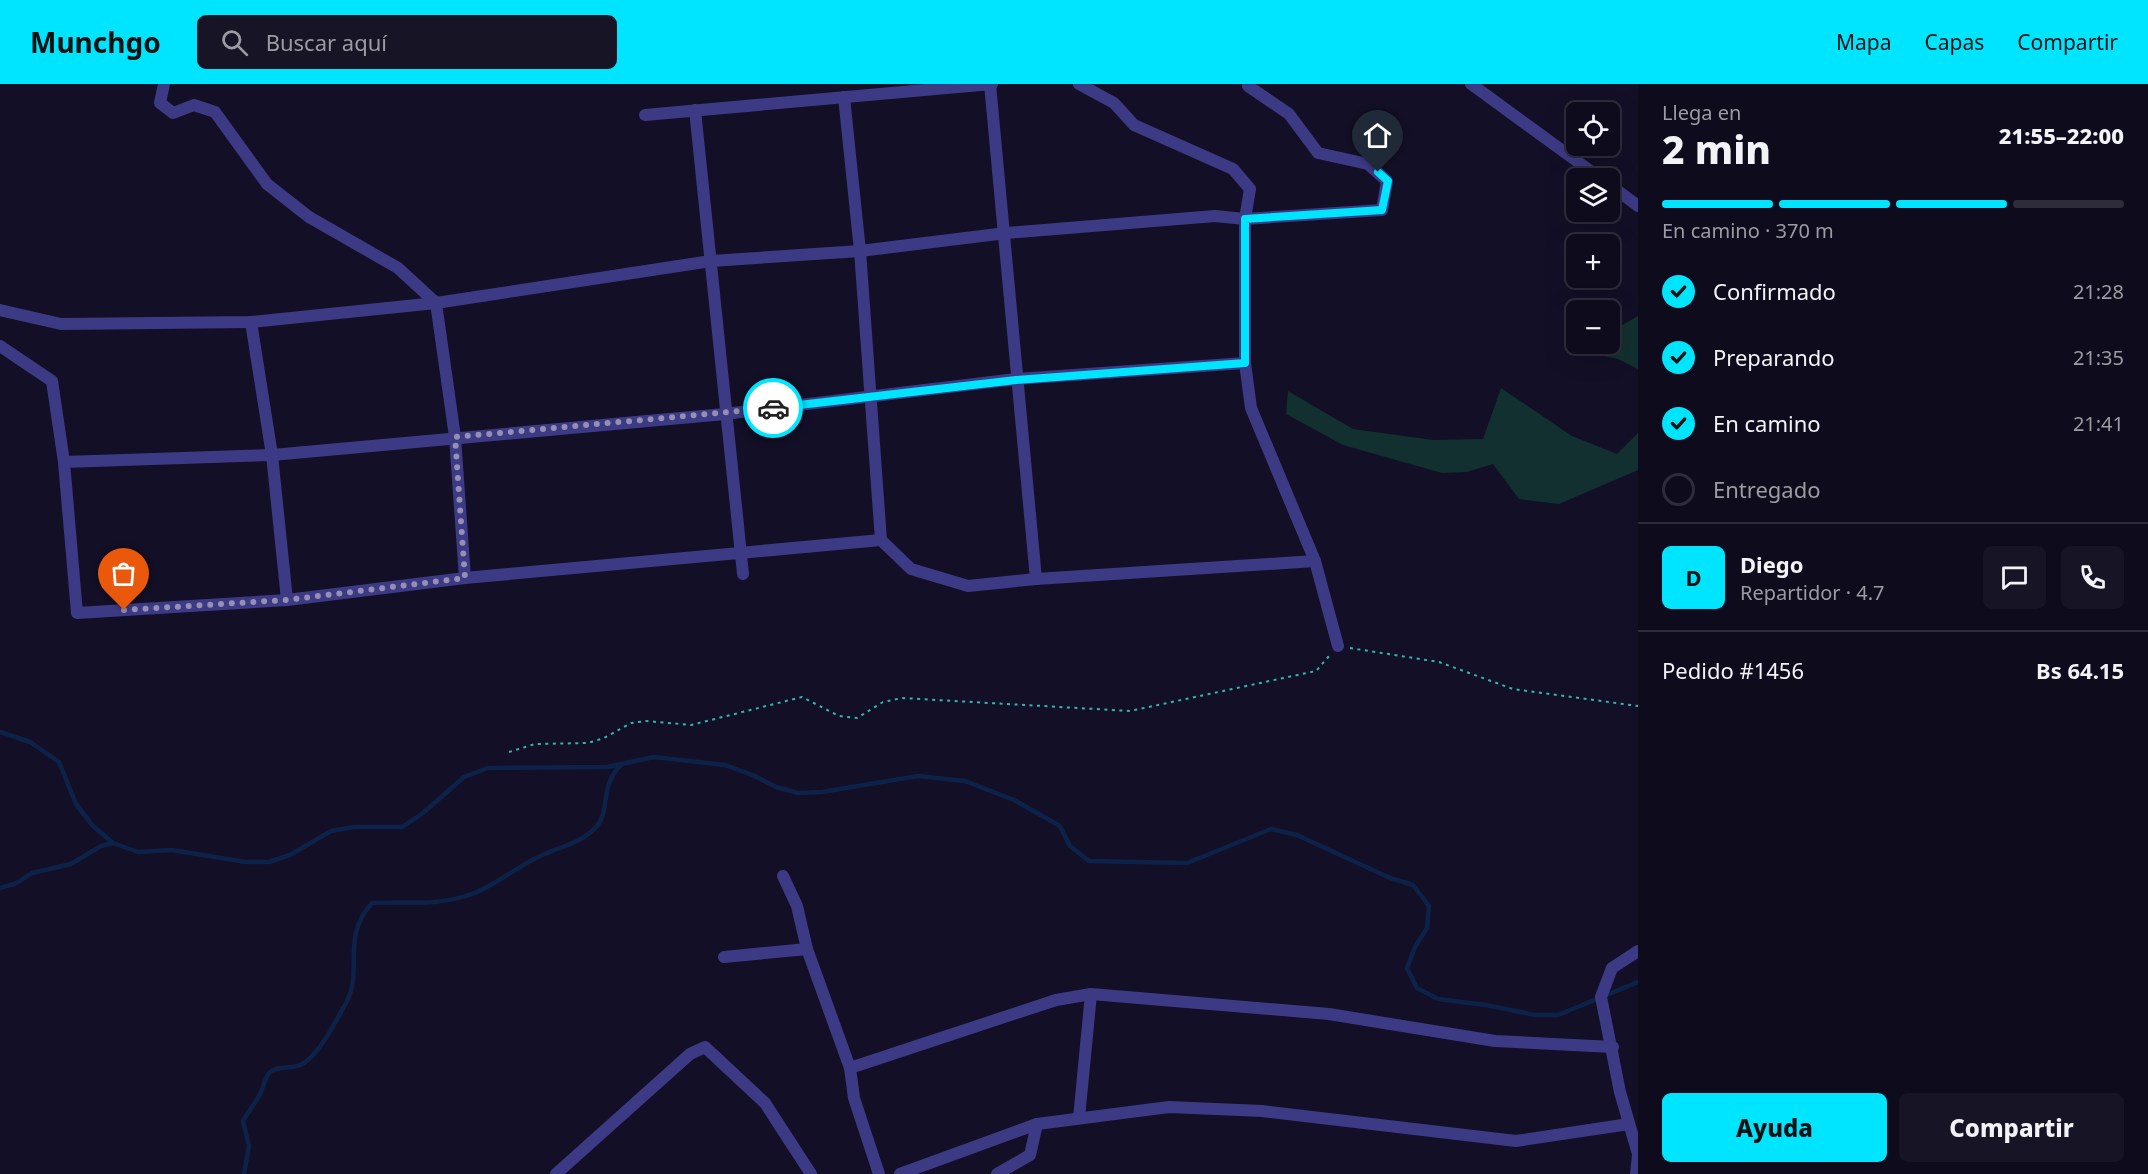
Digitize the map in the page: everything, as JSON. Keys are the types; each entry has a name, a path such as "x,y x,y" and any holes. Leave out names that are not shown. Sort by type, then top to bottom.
{"street":[{"path":"164,84 160,103 173,113 194,105 215,112 267,184 309,217 398,268 436,303 455,437 465,578"},
{"path":"645,115 991,84 1006,233 1016,380 1036,579"},
{"path":"1079,84 1114,103 1134,125 1233,169 1250,189 1245,219 1245,363 1251,408 1315,561 1338,646"},
{"path":"0,310 61,324 251,322 436,303 711,261 860,251 1006,233 1215,216 1245,219 1382,210 1388,181 1368,164 1318,153 1289,114 1248,87 1250,84"},
{"path":"1472,84 1586,168"},
{"path":"844,97 860,251 881,540 912,568 968,585 1315,561"},
{"path":"695,110 724,414 743,574"},
{"path":"1620,192 1638,206"},
{"path":"251,322 272,455 286,600"},
{"path":"0,346 52,381 64,462 77,613 286,600 465,578 881,540"},
{"path":"64,462 272,455 724,414 1016,380 1245,363"},
{"path":"783,876 797,906 807,949 850,1068 854,1098 879,1174"},
{"path":"724,957 807,949"},
{"path":"1635,1174 1638,1155 1620,1092 1600,998 1612,968 1638,951"},
{"path":"850,1068 1056,1000 1091,994 1329,1014 1495,1041 1612,1047"},
{"path":"1079,1118 1091,994"},
{"path":"556,1174 690,1054 705,1047 765,1103 811,1174"},
{"path":"900,1174 1037,1124 1169,1107 1262,1111 1516,1141 1629,1124"},
{"path":"997,1174 1030,1155 1037,1124"}],"path":[{"path":"509,752 535,744 588,742 604,738 631,723 646,721 691,725 802,698 839,716 857,718 883,702 902,698 1130,711 1316,671 1338,646 1439,662 1513,689 1638,706"}],"green space":[{"path":"1638,316 1638,369 1618,359 1596,354 1620,354 1620,326"},
{"path":"1501,388 1572,436 1617,454 1638,433 1638,470 1559,504 1519,499 1493,464 1467,472 1442,473 1343,445 1286,414 1288,391 1353,429 1433,440 1483,439"}],"waterway":[{"path":"0,732 30,742 59,762 76,804 93,826 113,843 138,852 172,850 246,862 269,862 290,855 331,831 354,827 402,827 423,813 464,777 488,768 607,767 654,757 725,765 776,787 798,793 822,792 918,776 965,781 1014,800 1060,826 1070,846 1089,861 1187,863 1271,829 1297,835 1390,878 1413,885 1429,906 1427,928 1415,947 1407,968 1417,988 1438,999 1486,1005 1535,1015 1558,1015 1638,982"},
{"path":"244,1174 249,1146 243,1121 258,1098 269,1073 275,1069 300,1065 306,1061 320,1047 332,1028 351,991 357,929 362,916 372,903 422,903 460,898 489,886 540,856 577,841 590,833 600,821 610,781 621,765"},
{"path":"0,888 17,883 32,873 71,864 101,846 113,843"}],"way so far":[{"path":"124,610 286,600 465,578 455,437 773,408"}],"route":[{"path":"773,408 1016,380 1245,363 1245,219 1382,210 1388,181 1378,172"}]}
